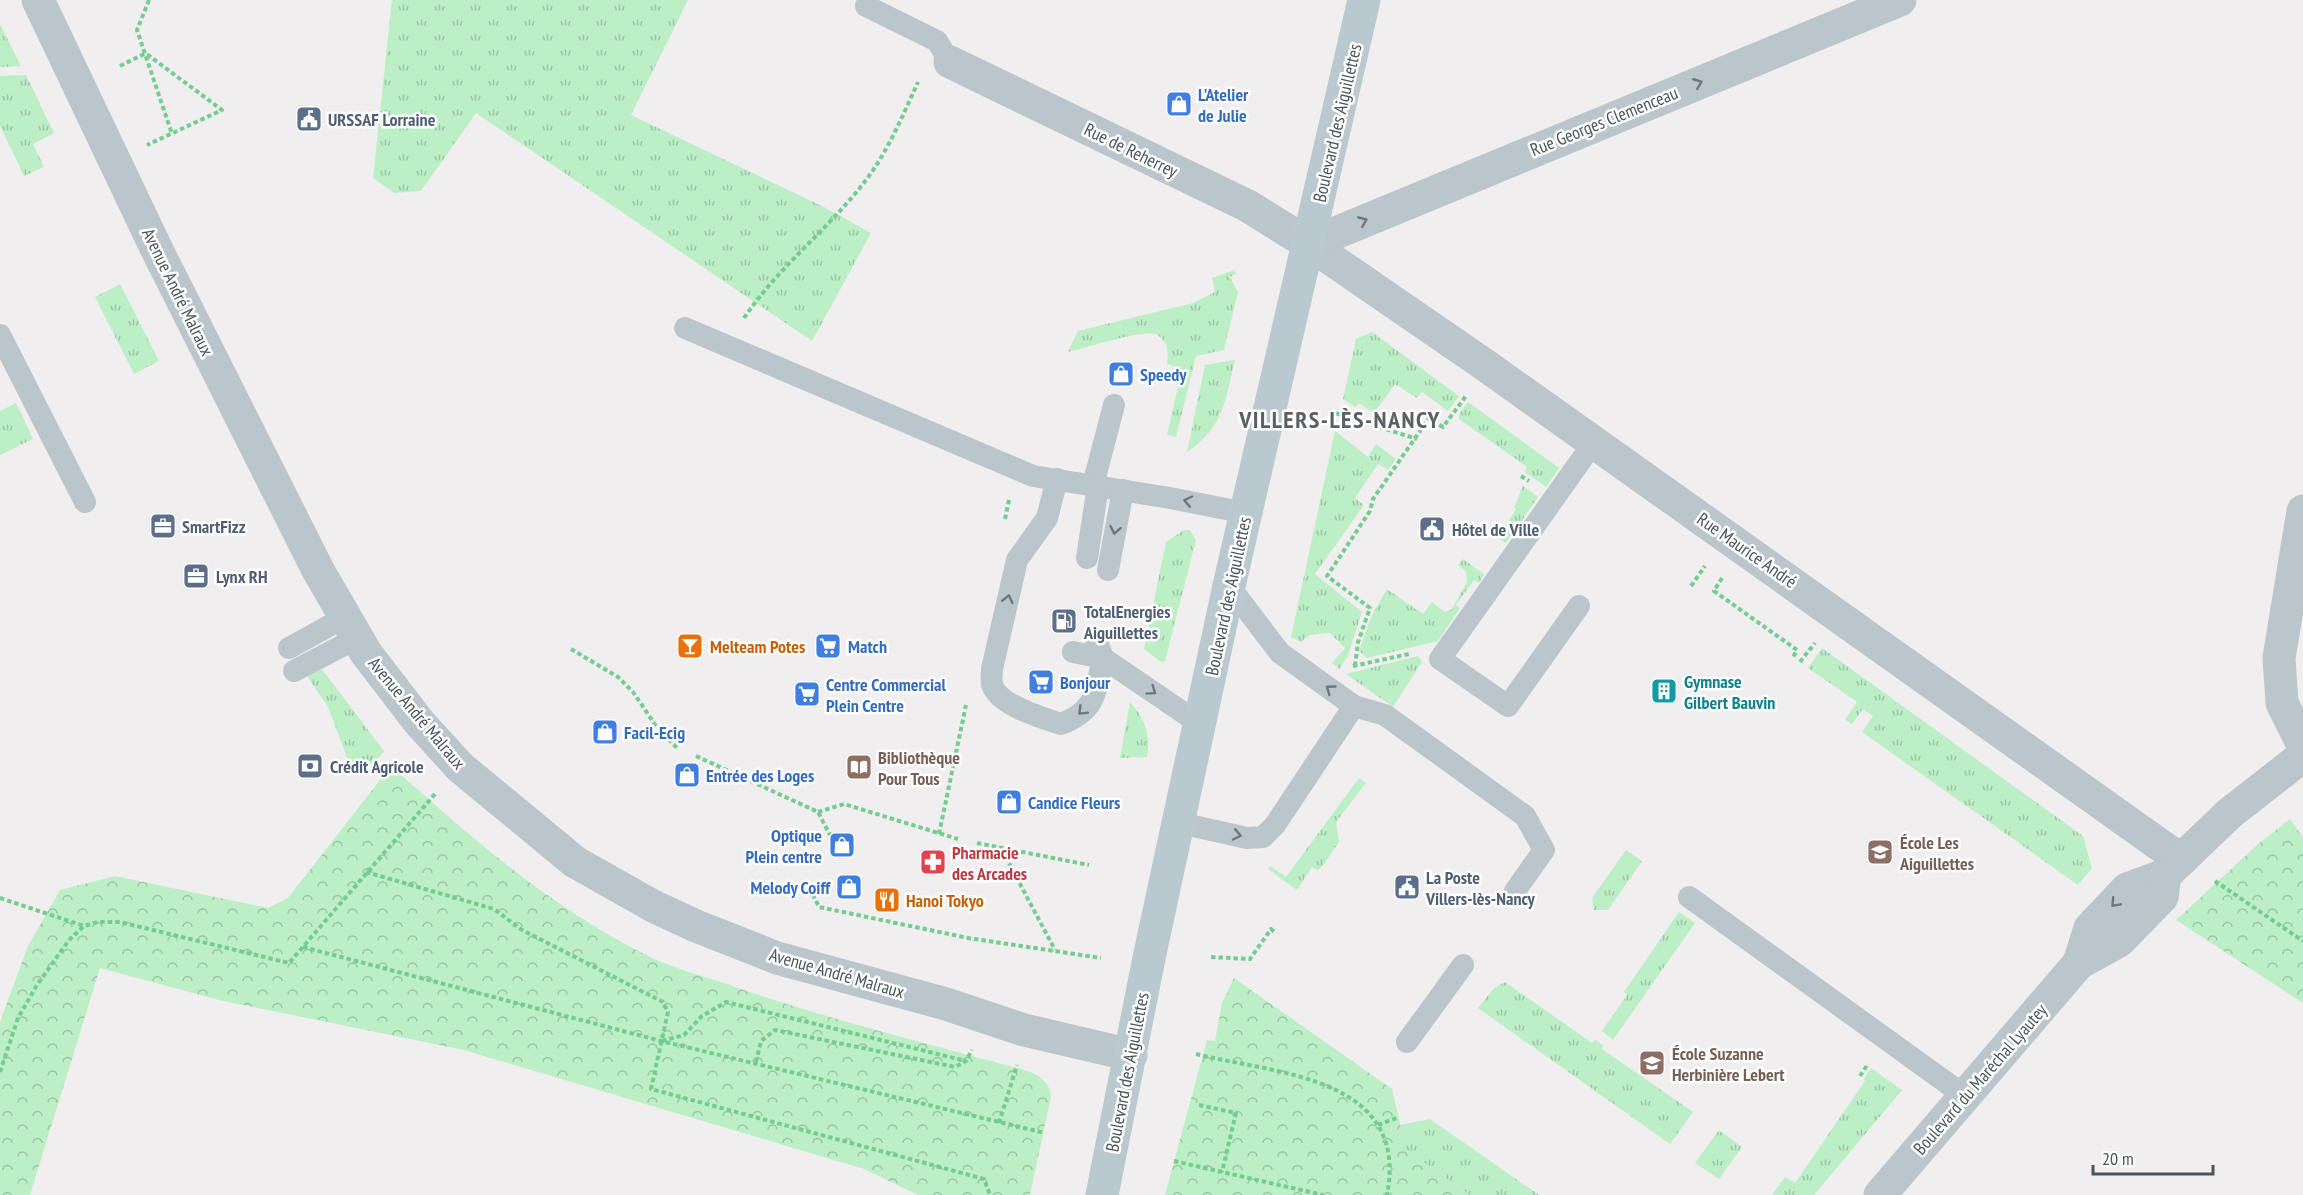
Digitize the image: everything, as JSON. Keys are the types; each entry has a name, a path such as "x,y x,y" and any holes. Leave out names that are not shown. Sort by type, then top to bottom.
{"main road":[{"name":"Boulevard des Aiguillettes","path":"1102,1195 1149,958 1246,513 1364,0"}],"street":[{"name":"Avenue André Malraux","path":"38,0 233,403 351,628 419,722 460,767 575,862 653,906 696,927 777,958 946,1004 1024,1030 1131,1055"},
{"name":"Rue Georges Clemenceau","path":"1309,244 1900,0"},
{"name":"Rue de Reherrey","path":"950,62 1248,206 1309,244"},
{"name":"Rue Maurice André","path":"1309,244 1403,307 1594,442 2184,870"},
{"path":"2303,511 2279,666 2282,703 2303,745"},
{"name":"Boulevard du Maréchal Lyautey","path":"1880,1195 2079,963 2119,941 2162,897 2230,813 2303,756"}],"lane":[{"path":"866,6 937,41 950,62"},
{"path":"685,328 1033,476 1096,485 1246,513"},
{"path":"0,335 85,502"},
{"path":"1087,558 1096,485 1114,405"},
{"path":"1579,606 1508,705 1440,659 1594,442"},
{"path":"1057,479 1047,518 1017,560 992,669 992,685 998,694 1021,710 1061,724 1080,716 1094,698 1099,649"},
{"path":"1108,570 1123,490"},
{"path":"1230,586 1280,653 1354,706 1385,715 1525,816 1544,850 1515,891"},
{"path":"289,648 351,628"},
{"path":"294,671 351,628"},
{"path":"1073,652 1099,649 1200,724"},
{"path":"1180,823 1247,838 1263,837 1275,825 1354,706"},
{"path":"1689,897 1965,1096"},
{"path":"1407,1042 1462,965"}],"path":[{"path":"148,0 137,30 172,134"},
{"path":"114,160 222,110 144,54"},
{"path":"120,66 144,54"},
{"path":"744,317 780,272 868,178 902,117 920,76"},
{"path":"1355,666 1358,642 1370,608 1327,576 1370,511 1373,500 1429,418 1443,427 1465,398"},
{"path":"1329,411 1416,438"},
{"path":"1691,586 1709,561"},
{"path":"1726,573 1714,591 1797,650 1793,657"},
{"path":"571,649 618,677 633,692 656,726 677,748"},
{"path":"1330,689 1347,668 1404,653 1440,659"},
{"path":"1800,662 1805,656"},
{"path":"696,756 818,812 830,835"},
{"path":"0,1072 18,1018 27,1002 69,940 84,926 98,922 120,922 289,963 366,872 460,767"},
{"path":"818,812 844,804 958,839"},
{"path":"977,843 1002,850 1027,851 1089,865"},
{"path":"1002,850 1055,950"},
{"path":"2184,870 2303,941"},
{"path":"366,872 494,909 522,930 657,997 663,1002 668,1012 651,1089 984,1179 990,1195"},
{"path":"813,887 812,893 819,907 969,938 1101,958"},
{"path":"0,898 84,926"},
{"path":"1211,957 1250,959 1271,929 1275,932"},
{"path":"303,947 661,1041 1045,1133"},
{"path":"661,1041 684,1035 702,1016 726,1002 966,1061"},
{"path":"756,1062 761,1041 775,1030 956,1068 966,1061 972,1050"},
{"path":"1196,1054 1322,1083 1357,1101 1378,1125 1387,1154 1389,1182 1387,1195"},
{"path":"999,1123 1016,1069"},
{"path":"1860,1076 1863,1071"},
{"path":"1199,1105 1236,1113 1222,1172"},
{"path":"1378,1125 1400,1117"},
{"path":"1174,1161 1323,1195"}],"green space":[{"path":"392,0 688,0 631,115 824,207 871,233 812,341 476,113 421,191 394,193 373,178"},
{"path":"0,24 21,66 0,67"},
{"path":"26,75 54,133 33,144 44,167 24,176 0,126 0,76"},
{"path":"1234,270 1236,274 1230,277 1238,292 1224,350 1196,356 1176,437 1167,435 1180,378 1175,367 1167,364 1167,348 1161,338 1157,335 1140,334 1068,352 1078,331 1193,303 1215,292 1212,278"},
{"path":"120,284 159,361 134,374 95,297"},
{"path":"1372,332 1459,396 1448,411 1422,392 1417,398 1395,384 1374,413 1359,403 1355,407 1343,399 1356,339"},
{"path":"1235,360 1225,401 1216,423 1199,443 1187,452 1205,365"},
{"path":"1468,402 1559,468 1546,487 1525,472 1527,467 1459,419 1459,414"},
{"path":"16,403 33,439 0,455 0,411"},
{"path":"1335,431 1368,457 1376,444 1396,459 1388,470 1378,464 1355,498 1364,505 1315,574 1362,612 1348,656 1339,669 1332,663 1345,648 1330,633 1309,635 1301,642 1291,637"},
{"path":"1523,486 1538,497 1506,543 1498,538 1516,509 1514,507"},
{"path":"1184,530 1190,530 1196,540 1165,661 1161,662 1144,649 1166,542"},
{"path":"1463,559 1484,574 1479,583 1474,580 1456,605 1460,608 1438,641 1367,658 1359,651 1371,617 1387,589 1423,614 1432,602 1445,612 1452,609 1467,582 1466,572 1458,565"},
{"path":"1822,648 2083,836 2092,868 2078,885 1862,732 1873,716 1863,709 1852,724 1845,720 1857,702 1808,668"},
{"path":"1418,656 1422,662 1393,707 1346,674"},
{"path":"321,668 384,751 368,771 351,768 328,707 307,676"},
{"path":"1130,702 1146,728 1147,757 1120,758"},
{"path":"391,766 484,846 548,896 617,940 654,959 795,1006 1018,1068 1040,1077 1046,1082 1051,1097 1030,1195 918,1195 864,1169 464,1050 219,1000 100,968 30,1195 0,1195 0,1022 28,946 60,890 115,876 268,908 288,898"},
{"path":"1359,778 1366,783 1336,822 1339,842 1321,868 1317,870 1312,867 1297,890 1268,869 1270,866 1286,877"},
{"path":"2290,819 2303,837 2303,1003 2176,920 2256,846"},
{"path":"1626,850 1642,861 1608,910 1594,910 1592,898"},
{"path":"1679,912 1695,923 1613,1040 1602,1031 1627,995 1624,992"},
{"path":"1234,978 1392,1089 1406,1149 1469,1195 1165,1195 1207,1040 1215,1041 1222,1003"},
{"path":"1505,982 1592,1043 1595,1040 1603,1045 1602,1049 1693,1112 1670,1144 1478,1008 1494,988"},
{"path":"1871,1068 1902,1090 1814,1195 1772,1195 1785,1177 1795,1183 1865,1081"},
{"path":"1430,1119 1539,1195 1469,1195 1405,1149 1400,1125"},
{"path":"1719,1130 1742,1147 1719,1179 1695,1163"}],"place":[{"name":"L'Atelier de Julie","path":"1179,104"},
{"name":"URSSAF Lorraine","path":"309,119"},
{"name":"Speedy","path":"1121,374"},
{"name":"SmartFizz","path":"163,526"},
{"name":"Hôtel de Ville","path":"1432,529"},
{"name":"Lynx RH","path":"196,576"},
{"name":"TotalEnergies Aiguillettes","path":"1064,621"},
{"name":"Melteam Potes","path":"690,646"},
{"name":"Match","path":"828,646"},
{"name":"Bonjour","path":"1041,682"},
{"name":"Gymnase Gilbert Bauvin","path":"1664,691"},
{"name":"Centre Commercial Plein Centre","path":"807,694"},
{"name":"Facil-Ecig","path":"605,732"},
{"name":"Crédit Agricole","path":"310,766"},
{"name":"Bibliothèque Pour Tous","path":"859,767"},
{"name":"Entrée des Loges","path":"687,775"},
{"name":"Candice Fleurs","path":"1009,802"},
{"name":"Optique Plein centre","path":"842,845"},
{"name":"École Les Aiguillettes","path":"1880,852"},
{"name":"Pharmacie des Arcades","path":"933,862"},
{"name":"Melody Coiff","path":"849,887"},
{"name":"La Poste Villers-lès-Nancy","path":"1407,887"},
{"name":"Hanoi Tokyo","path":"887,900"},
{"name":"École Suzanne Herbinière Lebert","path":"1652,1063"}],"district":[{"name":"VILLERS-LÈS-NANCY","path":"1340,419"}]}
